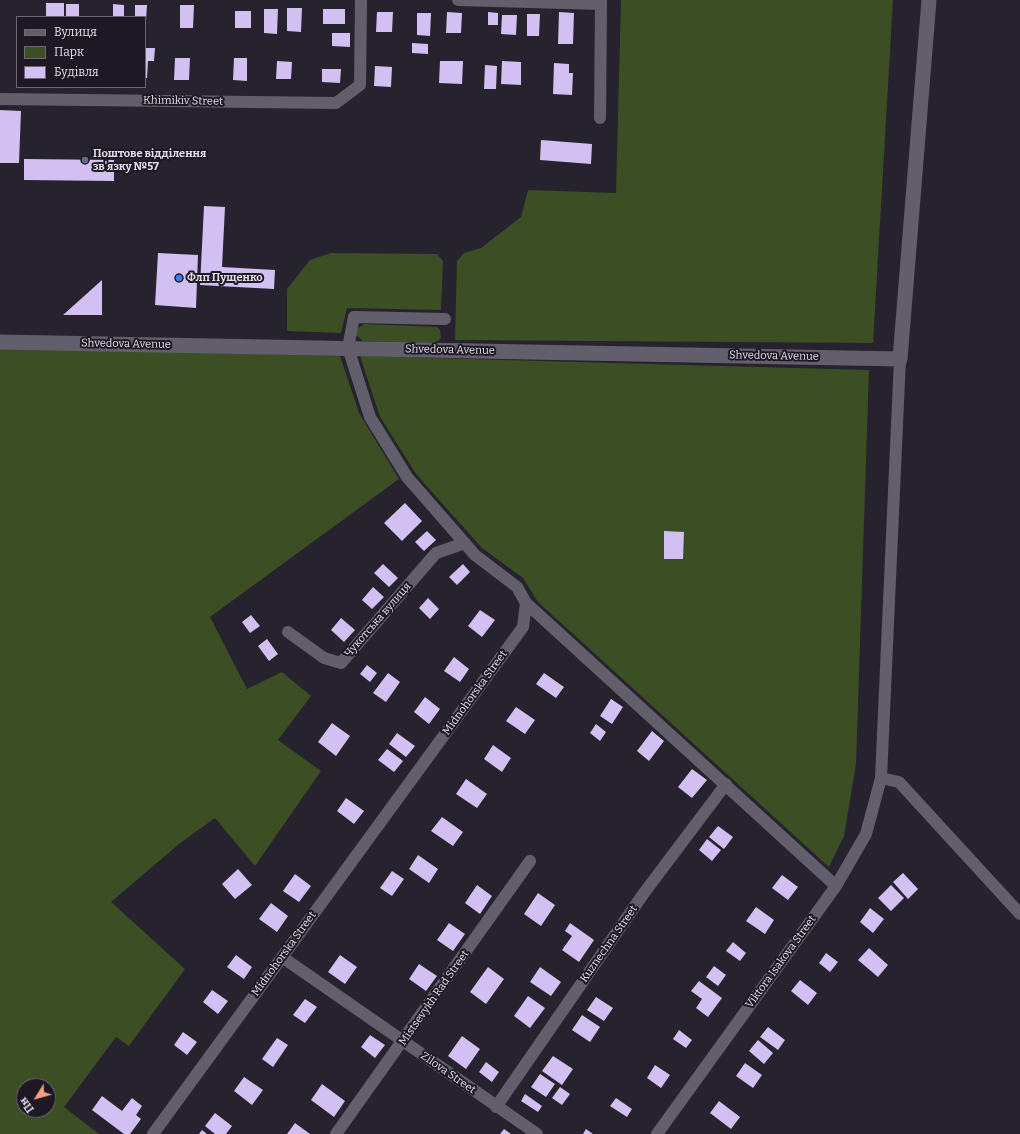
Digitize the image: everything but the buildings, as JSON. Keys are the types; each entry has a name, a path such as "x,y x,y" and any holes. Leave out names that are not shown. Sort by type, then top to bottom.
{"street":[{"name":"Khimikiv Street","path":"0,99 336,103 360,86 361,0"},
{"path":"458,0 601,2 600,118"},
{"path":"900,358 929,0"},
{"path":"445,319 354,318 348,348 370,417 407,478 475,555 517,587 526,603 836,886"},
{"name":"Shvedova Avenue","path":"0,342 900,358"},
{"name":"Viktora Isakova Street","path":"657,1134 836,886 866,834 881,778 900,358"},
{"name":"Чукотська вулиця","path":"288,632 324,658 341,663 436,553 465,543"},
{"name":"Midnohorska Street","path":"154,1134 523,627 526,603"},
{"path":"881,778 899,782 1020,914"},
{"name":"Kuznechna Street","path":"496,1107 644,893 726,784"},
{"name":"Mistsevykh Rad Street","path":"336,1134 403,1042 530,861"},
{"name":"Zilova Street","path":"282,957 537,1134"}],"green space":[{"path":"621,0 893,0 873,343 455,340 457,261 464,253 481,248 521,217 528,190 616,193"},
{"path":"331,253 437,254 443,261 441,310 347,308 341,333 287,331 287,289 310,260"},
{"path":"364,324 437,327 440,330 441,338 435,343 363,341 356,335 357,329"},
{"path":"0,348 340,356 359,413 399,479 210,617 247,689 282,672 311,696 278,740 321,771 255,866 215,818 179,844 111,902 185,969 129,1046 116,1037 64,1107 99,1134 0,1134"},
{"path":"360,356 869,370 856,764 844,836 829,867 538,602 523,578 482,548 416,474 380,417"}],"place":[{"name":"Поштове відділення зв'язку №57","path":"85,160"},
{"name":"Флп Пущенко","path":"179,278"}]}
